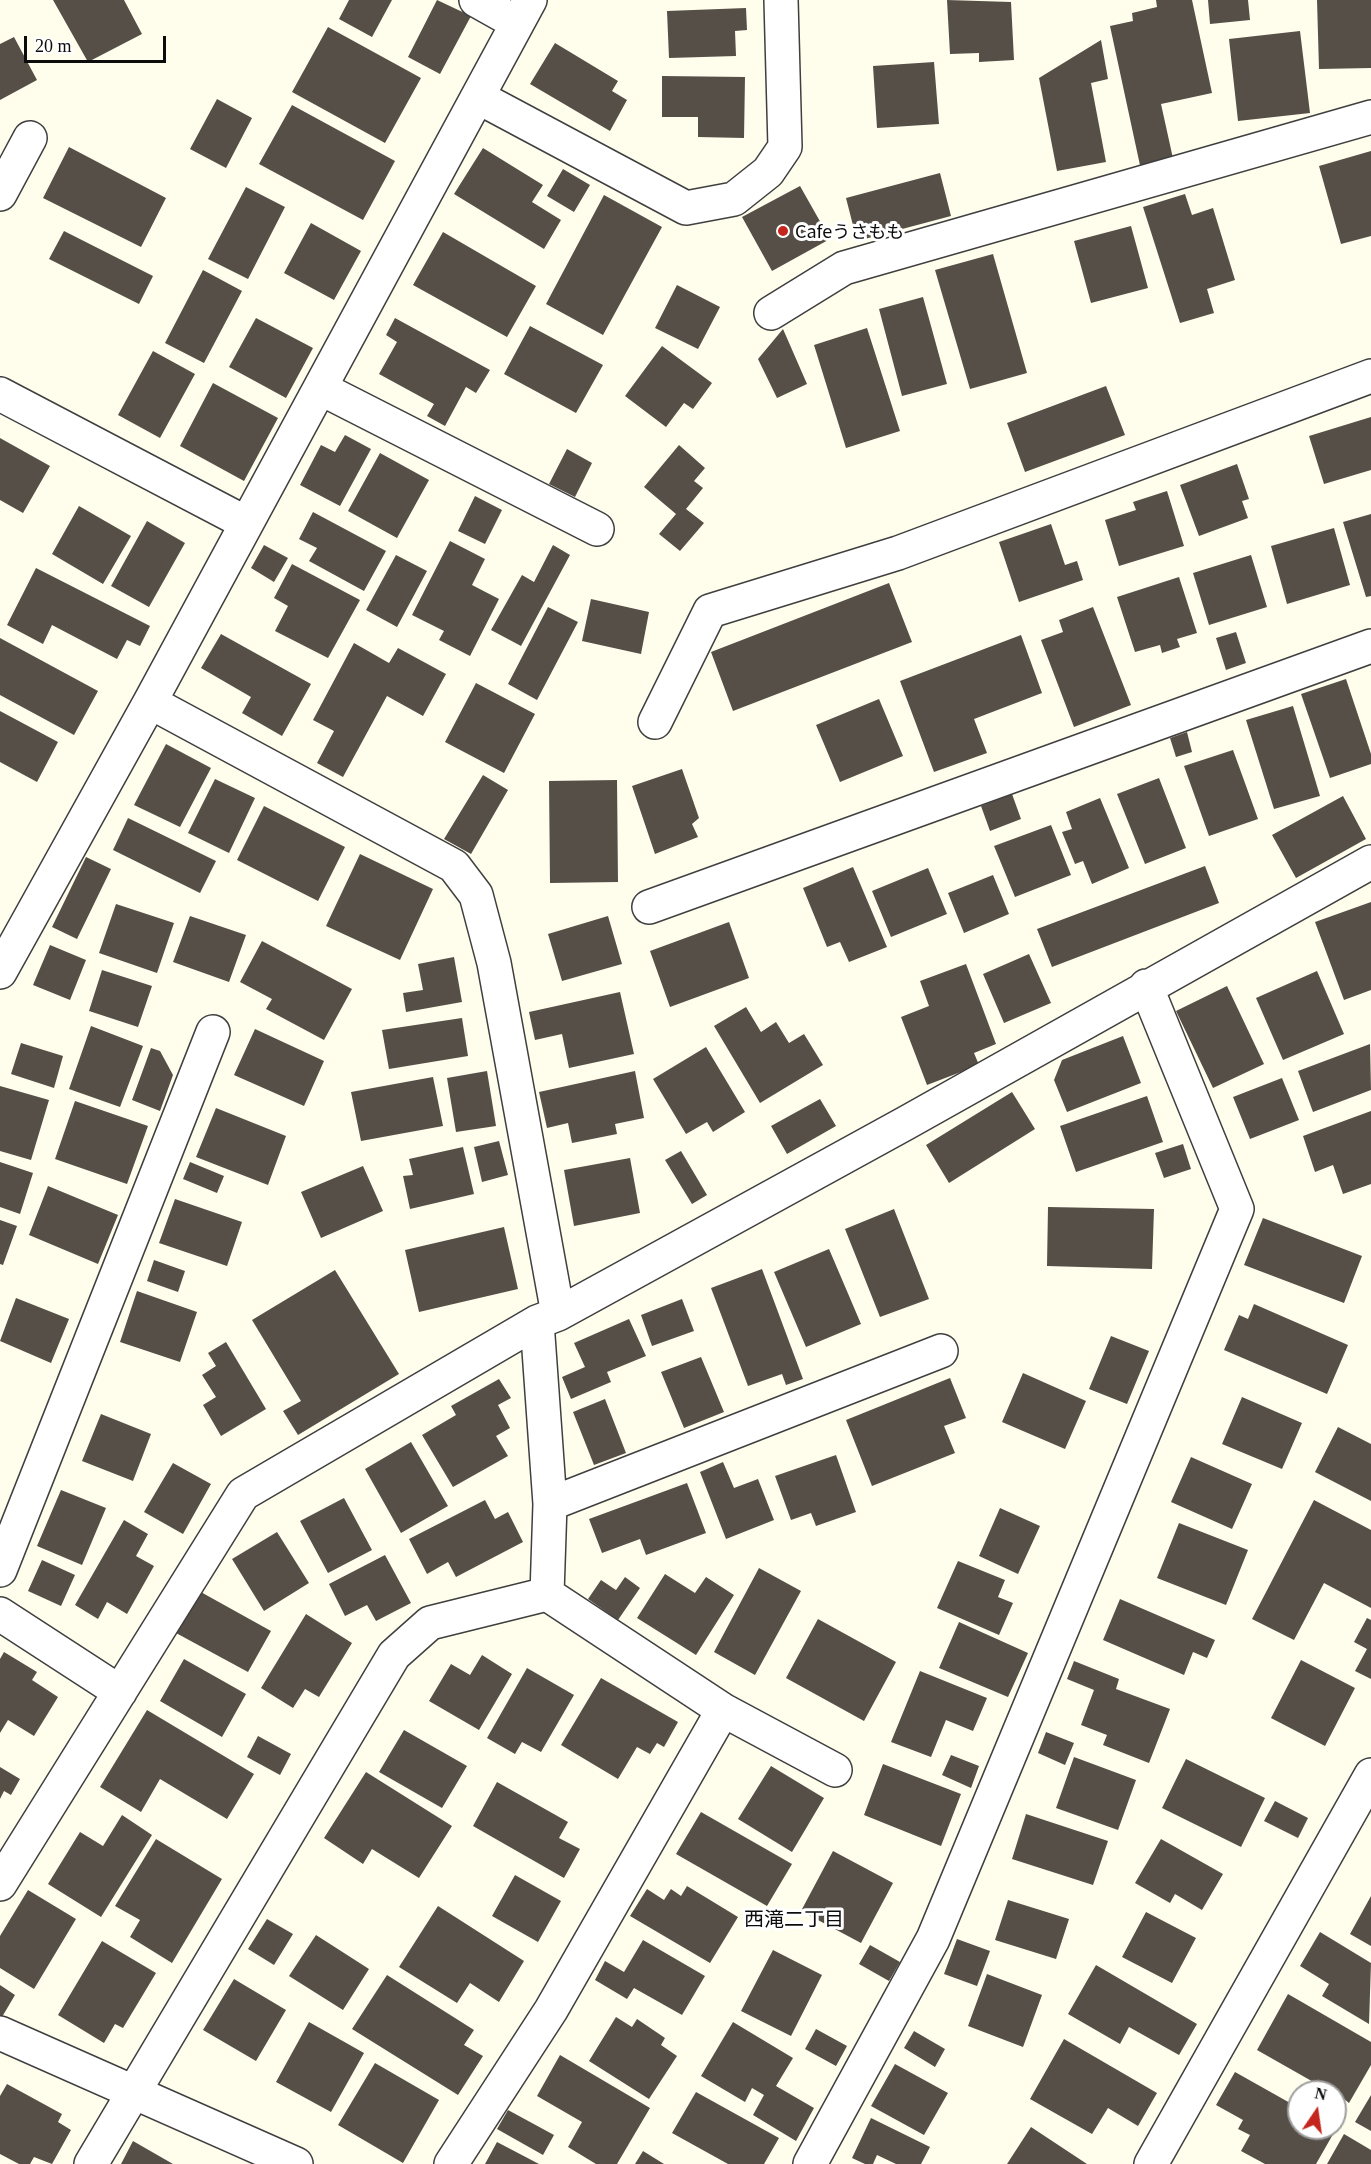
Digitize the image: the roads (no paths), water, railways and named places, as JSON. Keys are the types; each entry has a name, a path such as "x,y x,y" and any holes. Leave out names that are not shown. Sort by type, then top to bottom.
{"street":[{"path":"0,972 150,702 524,11 476,0"},
{"path":"478,97 686,208 734,199 768,172 785,147 781,0"},
{"path":"771,313 844,268 1371,117"},
{"path":"0,194 30,138"},
{"path":"655,722 710,611 898,553 1371,376"},
{"path":"320,388 597,529"},
{"path":"0,394 246,523"},
{"path":"648,907 1371,646"},
{"path":"150,702 454,866 476,895 494,963 547,1318 550,1504 547,1594"},
{"path":"0,1884 243,1494 547,1318 906,1123 1146,986 1371,862"},
{"path":"810,2164 933,1939 1237,1209 1146,986"},
{"path":"0,1570 213,1032"},
{"path":"550,1504 941,1351"},
{"path":"91,2164 394,1655 430,1623 547,1594 723,1710 835,1770"},
{"path":"0,1614 120,1692"},
{"path":"451,2164 551,2010 723,1710"},
{"path":"1151,2164 1371,1775"},
{"path":"0,2033 296,2164"}],"place":[{"name":"Cafeうさもも","path":"783,231"}],"district":[{"name":"西滝二丁目","path":"794,1918"}]}
